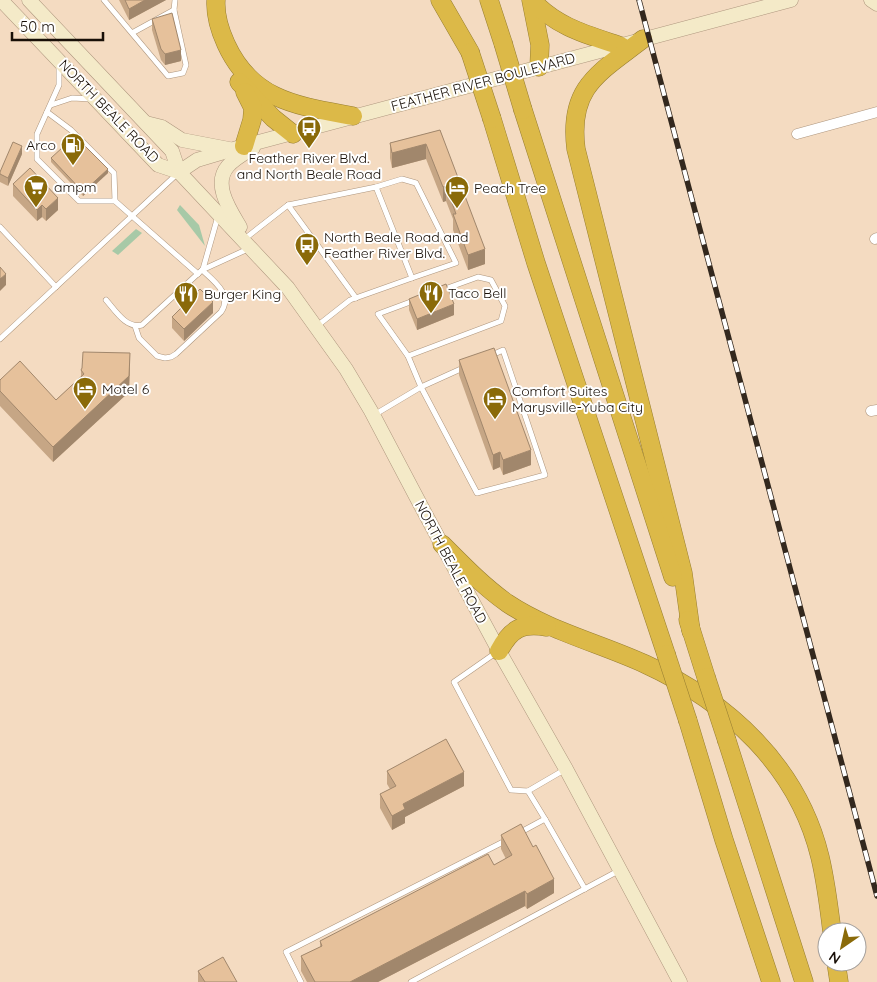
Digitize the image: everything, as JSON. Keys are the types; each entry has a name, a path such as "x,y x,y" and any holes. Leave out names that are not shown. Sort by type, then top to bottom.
{"highway":[{"path":"205,0 206,20 224,64 274,118 293,134"},
{"path":"216,0 218,24 230,53 241,69 258,86 277,98 305,107 353,116"},
{"path":"440,0 470,52"},
{"path":"452,0 492,119 536,263 688,721 724,840 771,982"},
{"path":"489,0 804,982"},
{"path":"531,0 542,11 558,22 574,30 621,46"},
{"path":"531,0 540,45 539,67"},
{"path":"644,39 594,78 584,92 575,112 574,129 578,159 683,573 691,631"},
{"path":"238,148 252,120 253,108 242,85"},
{"path":"442,544 492,592 509,604 553,628 646,664 692,689 732,717 749,733 770,756 805,814 820,856 830,922"},
{"path":"499,651 505,640 520,627 537,625 553,628"}],"main road":[{"name":"NORTH BEALE ROAD","path":"29,0 172,151 180,172 249,242 288,288 346,369 373,415 499,651 566,769 680,982"},
{"name":"FEATHER RIVER BOULEVARD","path":"180,172 196,160 238,148 791,0"},
{"path":"871,0 877,4"},
{"name":"NORTH BEALE ROAD","path":"2,3 59,60 158,165 180,172"},
{"path":"145,122 162,127 182,140 238,148"},
{"path":"249,242 229,209 221,187 222,178 227,167 264,141"}],"street":[{"path":"797,134 877,112"}],"lane":[{"path":"104,0 168,76 183,73 186,65 174,10 175,0"},
{"path":"132,33 174,10"},
{"path":"59,60 59,85 37,134 37,159 80,201 115,201 201,271 224,294 225,304 221,312 176,354 165,358 158,356 139,338 135,326"},
{"path":"50,106 72,98 97,100"},
{"path":"47,112 71,130 114,173 115,201"},
{"path":"0,339 180,172"},
{"path":"106,300 127,322 135,326 142,325 201,271 249,242 288,205 376,187 402,179 416,183 456,263 350,300 316,326"},
{"path":"376,187 412,278"},
{"path":"288,205 356,298"},
{"path":"201,271 219,213"},
{"path":"0,227 56,286"},
{"path":"408,356 501,321 505,306 491,280 478,277 432,294"},
{"path":"423,297 378,314 408,356 421,387 477,493 545,474 503,350 484,358"},
{"path":"373,415 421,387 466,366"},
{"path":"499,651 454,682 511,790 528,791 566,769"},
{"path":"528,791 585,889"},
{"path":"301,982 286,952 499,844 544,819"},
{"path":"411,982 620,870"}],"green space":[{"path":"180,205 199,225 205,246 177,210"},
{"path":"136,229 142,233 118,255 112,251"}],"building":[{"path":"125,0 145,0 129,9"},
{"path":"172,13 181,50 165,54 161,49 152,19"},
{"path":"440,130 485,249 468,255 453,214 456,214 446,186 443,187 426,144 392,153 390,143"},
{"path":"75,136 108,169 83,192 51,158"},
{"path":"13,142 22,146 8,178 0,174 0,172"},
{"path":"30,168 58,198 46,209 42,205 37,210 13,184"},
{"path":"0,267 6,274 0,279"},
{"path":"446,284 454,304 417,319 409,299"},
{"path":"200,289 213,302 184,329 172,317"},
{"name":"Comfort Suites Marysville-Yuba City","path":"494,348 531,450 503,460 500,452 493,455 459,360"},
{"name":"Motel 6","path":"83,352 130,353 129,376 53,447 0,391 0,380 20,361 56,400 84,374 81,370"},
{"path":"446,739 464,772 403,804 405,809 392,816 380,794 396,786 387,771"},
{"path":"521,824 533,847 536,845 554,879 527,894 525,891 350,982 315,982 301,956 322,946 320,941 488,854 494,865 512,855 501,835"},
{"path":"223,957 237,982 205,982 198,971"}],"railway":[{"path":"639,0 877,896"}],"place":[{"name":"Feather River Blvd. and North Beale Road","path":"309,149"},
{"name":"Arco","path":"73,166"},
{"name":"ampm","path":"36,208"},
{"name":"Peach Tree","path":"457,209"},
{"name":"North Beale Road and Feather River Blvd.","path":"307,266"},
{"name":"Taco Bell","path":"431,314"},
{"name":"Burger King","path":"186,315"},
{"name":"Motel 6","path":"85,410"},
{"name":"Comfort Suites Marysville-Yuba City","path":"495,420"}]}
